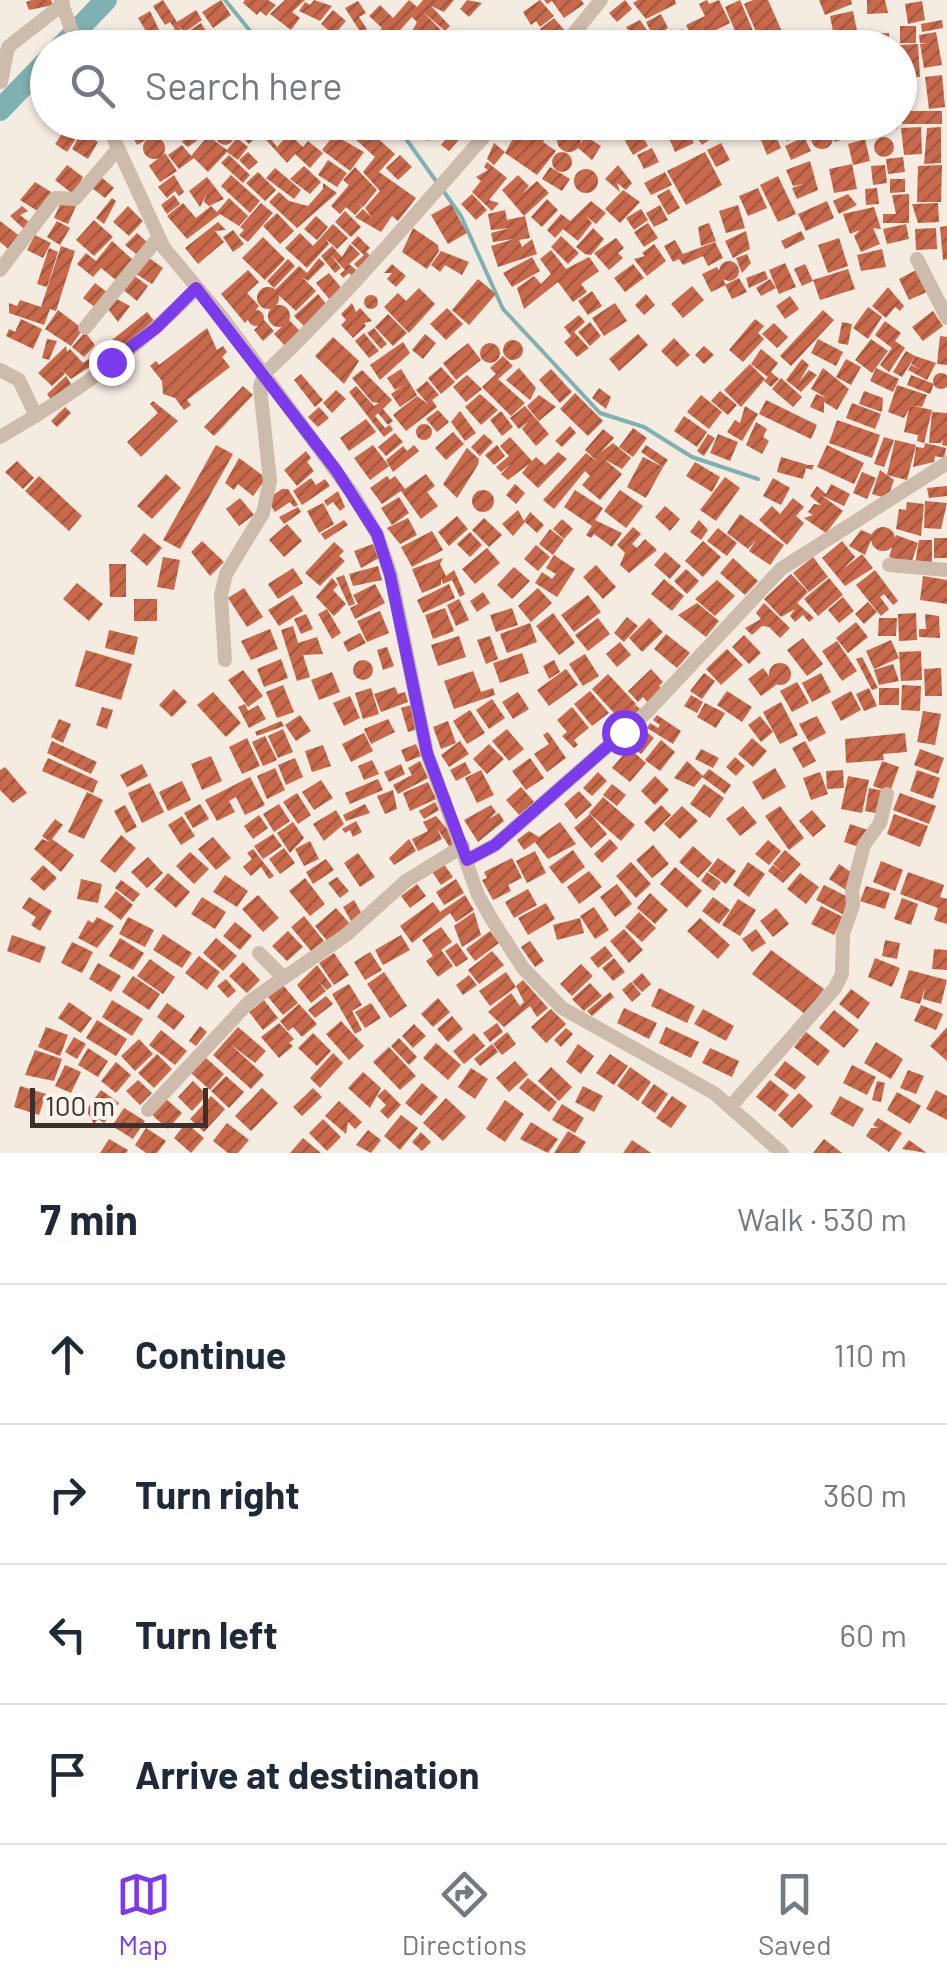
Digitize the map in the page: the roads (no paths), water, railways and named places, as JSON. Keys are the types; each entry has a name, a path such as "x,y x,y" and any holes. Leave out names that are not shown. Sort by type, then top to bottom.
{"street":[{"path":"577,30 601,0"},
{"path":"2,82 8,47 62,4 71,30"},
{"path":"113,140 158,238 264,374 377,534 390,575 427,753 478,896 523,968 562,1008 691,1079 782,1153"},
{"path":"225,660 220,595 226,574 263,514 270,481 260,387 264,374 374,266 409,220 481,140"},
{"path":"0,270 55,198 75,199 117,150"},
{"path":"85,328 158,238"},
{"path":"917,259 947,318"},
{"path":"0,436 36,416 156,328 196,288"},
{"path":"0,370 19,380 36,416"},
{"path":"148,1110 226,1023 283,976 346,935 406,881 465,853 495,845 648,711 781,569 947,463"},
{"path":"890,564 947,570"},
{"path":"730,1107 835,988 842,974 842,934 853,905 852,891 864,845 880,823 887,794"},
{"path":"259,953 283,976"}],"waterway":[{"path":"77,30 106,0"},
{"path":"225,0 249,30"},
{"path":"0,110 30,79"},
{"path":"407,140 436,181"},
{"path":"442,189 461,216 503,309 600,413 644,427 692,457 758,479"}]}
